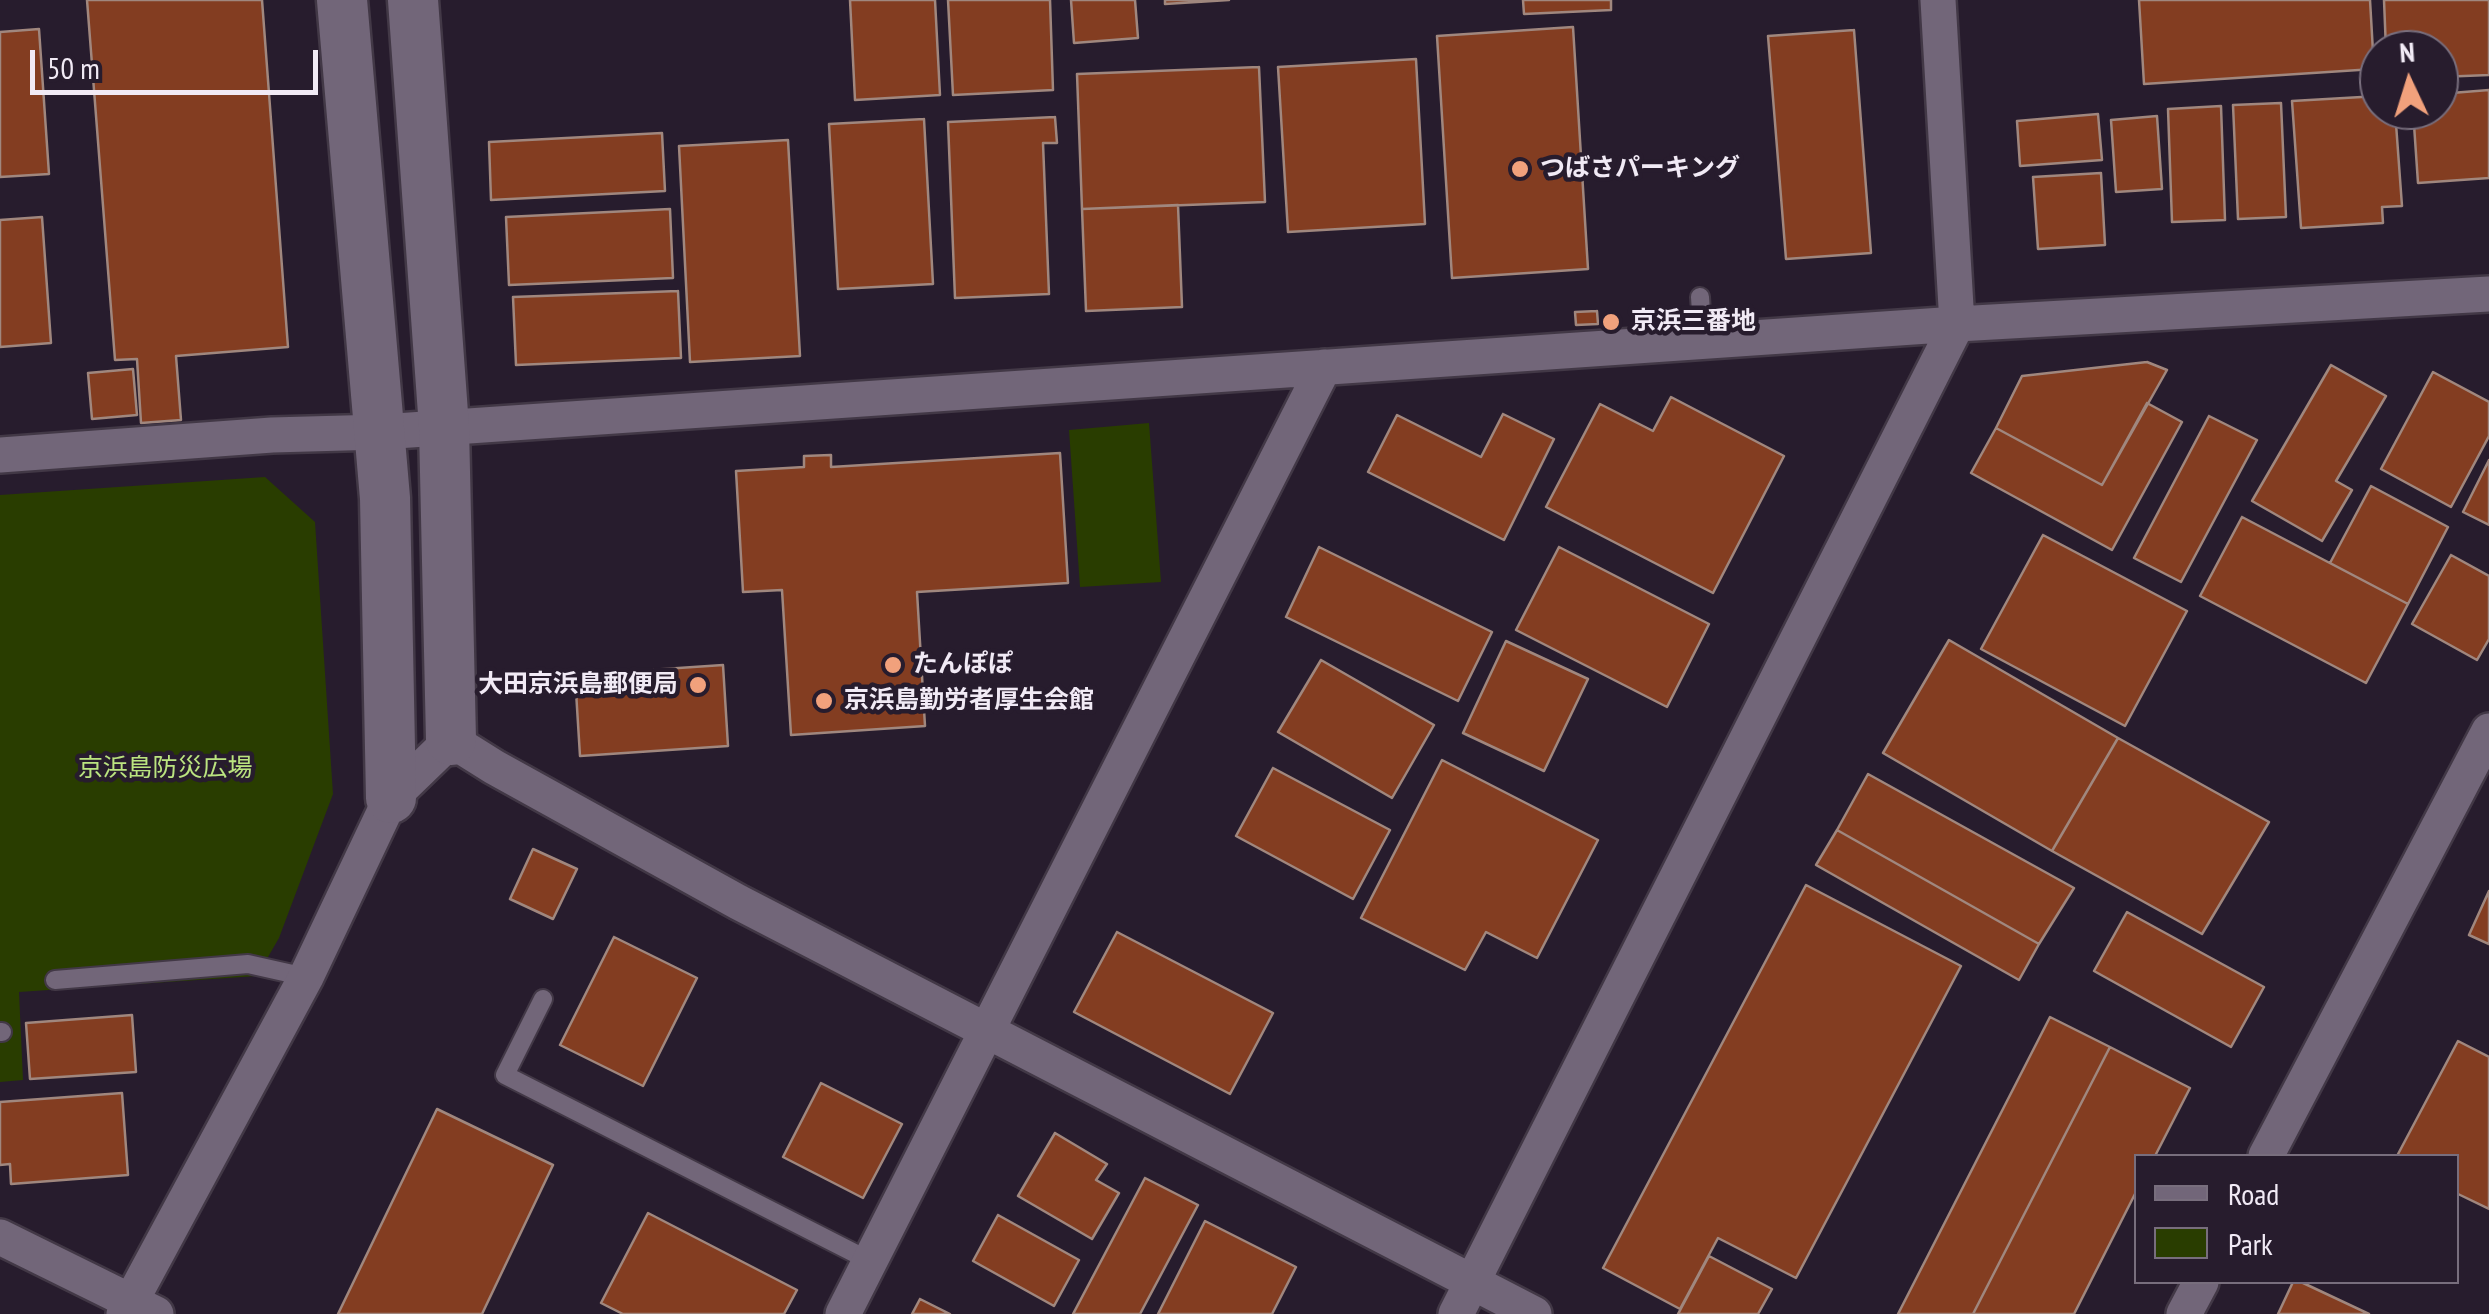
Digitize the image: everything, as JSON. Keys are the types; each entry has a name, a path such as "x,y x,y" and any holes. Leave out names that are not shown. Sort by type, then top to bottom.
{"street":[{"path":"342,0 386,529 391,798"},
{"path":"0,1237 137,1309 306,977 391,798 451,740 444,427 413,0"},
{"path":"1464,1299 1957,324 1938,0"},
{"path":"0,455 1957,324 2489,294"},
{"path":"843,1314 1324,367"},
{"path":"2267,1154 2489,731"},
{"path":"451,740 738,902 985,1032 1464,1299 1534,1314"},
{"path":"2184,1314 2200,1284"}],"lane":[{"path":"1700,297 1703,342"},
{"path":"54,980 248,964 306,977"},
{"path":"543,998 505,1075 870,1261"}],"green space":[{"path":"1149,423 1161,582 1080,587 1069,430"},
{"name":"京浜島防災広場","path":"265,477 315,522 333,794 279,938 257,976 19,992 23,1080 0,1082 0,495"}],"building":[{"path":"87,0 262,0 288,347 176,356 181,420 141,423 137,359 115,360"},
{"path":"850,0 935,0 940,95 855,100"},
{"path":"948,0 1050,0 1053,90 953,95"},
{"path":"1071,0 1135,0 1138,38 1074,43"},
{"path":"1165,0 1229,0 1165,4"},
{"path":"1523,0 1611,0 1611,10 1524,14"},
{"path":"2139,0 2370,0 2372,30 2359,30 2359,70 2144,84"},
{"path":"2384,0 2489,0 2489,75 2459,76 2459,30 2385,30"},
{"name":"つばさパーキング","path":"1573,27 1588,269 1452,278 1437,36"},
{"path":"39,29 49,174 0,177 0,32"},
{"path":"1854,30 1871,253 1786,259 1768,36"},
{"path":"1416,59 1425,224 1288,232 1278,67"},
{"path":"1259,67 1265,202 1082,209 1077,74"},
{"path":"2489,90 2489,178 2418,183 2414,130 2459,130 2459,92"},
{"path":"2359,97 2359,130 2396,130 2402,206 2382,207 2383,223 2301,228 2292,101"},
{"path":"2281,103 2286,217 2238,219 2233,105"},
{"path":"2221,106 2225,220 2172,222 2168,109"},
{"path":"2098,114 2102,160 2020,166 2017,121"},
{"path":"2157,116 2162,189 2116,192 2111,120"},
{"path":"1055,117 1057,143 1043,143 1049,294 955,298 948,122"},
{"path":"924,119 933,284 838,289 829,124"},
{"path":"662,133 665,191 491,200 489,142"},
{"path":"788,140 800,356 690,362 679,146"},
{"path":"2101,173 2105,245 2038,249 2033,177"},
{"path":"1178,205 1182,307 1086,311 1082,209"},
{"path":"670,209 673,278 509,285 506,217"},
{"path":"42,217 51,343 0,347 0,220"},
{"path":"678,291 681,358 516,365 513,297"},
{"path":"1597,311 1598,324 1576,325 1575,312"},
{"path":"2147,362 2167,370 2102,485 1996,428 2022,376"},
{"path":"2331,365 2386,396 2336,481 2352,490 2322,541 2252,501"},
{"path":"133,369 137,415 92,419 88,373"},
{"path":"2433,372 2489,402 2489,436 2451,507 2381,469"},
{"path":"1671,397 1784,456 1713,593 1546,507 1600,404 1653,431"},
{"path":"2147,403 2182,422 2112,550 1971,473 1996,428 2102,485"},
{"path":"1503,414 1554,439 1504,540 1368,472 1397,415 1481,457"},
{"path":"2209,416 2257,440 2181,582 2134,558"},
{"name":"京浜島勤労者厚生会館","path":"1060,453 1068,583 917,592 925,726 791,735 782,590 743,592 736,471 804,467 804,456 831,455 831,467"},
{"path":"2489,460 2489,525 2463,512"},
{"path":"2371,486 2448,527 2408,604 2330,563"},
{"path":"2242,517 2408,604 2366,683 2200,596"},
{"path":"2043,535 2187,611 2125,726 1981,649"},
{"path":"1319,547 1492,632 1458,701 1286,617"},
{"path":"1559,547 1709,624 1667,707 1516,630"},
{"path":"2451,555 2489,576 2489,639 2477,660 2412,624"},
{"path":"1949,640 2118,738 2052,851 1883,753"},
{"path":"1506,641 1588,679 1544,771 1463,733"},
{"path":"1321,660 1434,725 1392,798 1278,732"},
{"path":"723,665 728,746 580,756 575,675"},
{"path":"2118,738 2269,822 2202,934 2052,851"},
{"path":"1442,760 1598,840 1537,958 1486,932 1465,970 1361,918"},
{"path":"1273,768 1390,830 1353,899 1236,836"},
{"path":"1868,774 2074,888 2039,944 1837,830"},
{"path":"1837,830 2039,944 2019,980 1816,865"},
{"path":"533,849 577,869 553,919 510,899"},
{"path":"1806,885 1961,966 1796,1278 1718,1238 1680,1309 1603,1268"},
{"path":"2489,891 2489,944 2469,935"},
{"path":"2127,912 2264,987 2231,1047 2094,971"},
{"path":"1117,932 1273,1013 1230,1094 1074,1012"},
{"path":"614,937 697,978 643,1086 560,1045"},
{"path":"132,1015 136,1072 30,1079 26,1023"},
{"path":"2050,1017 2110,1047 1973,1314 1898,1314"},
{"path":"2458,1041 2489,1057 2489,1209 2459,1194 2459,1154 2398,1154"},
{"path":"2110,1047 2190,1088 2156,1154 2134,1154 2134,1196 2074,1314 1973,1314"},
{"path":"821,1083 902,1124 863,1198 783,1157"},
{"path":"122,1093 128,1175 11,1184 10,1164 0,1165 0,1102"},
{"path":"437,1109 553,1165 482,1314 338,1314"},
{"path":"1055,1133 1107,1164 1096,1180 1119,1193 1092,1239 1018,1196"},
{"path":"1145,1178 1198,1205 1140,1314 1073,1314"},
{"path":"648,1213 797,1290 784,1314 623,1314 601,1303"},
{"path":"998,1215 1079,1260 1054,1306 973,1261"},
{"path":"1205,1221 1296,1267 1272,1314 1158,1314"},
{"path":"1709,1256 1772,1289 1758,1314 1678,1314"},
{"path":"2292,1284 2305,1284 2369,1314 2278,1314"},
{"path":"920,1299 950,1314 912,1314"}],"place":[{"name":"つばさパーキング","path":"1520,169"},
{"name":"京浜三番地","path":"1611,322"},
{"name":"たんぽぽ","path":"893,665"},
{"name":"大田京浜島郵便局","path":"698,685"},
{"name":"京浜島勤労者厚生会館","path":"824,701"}]}
